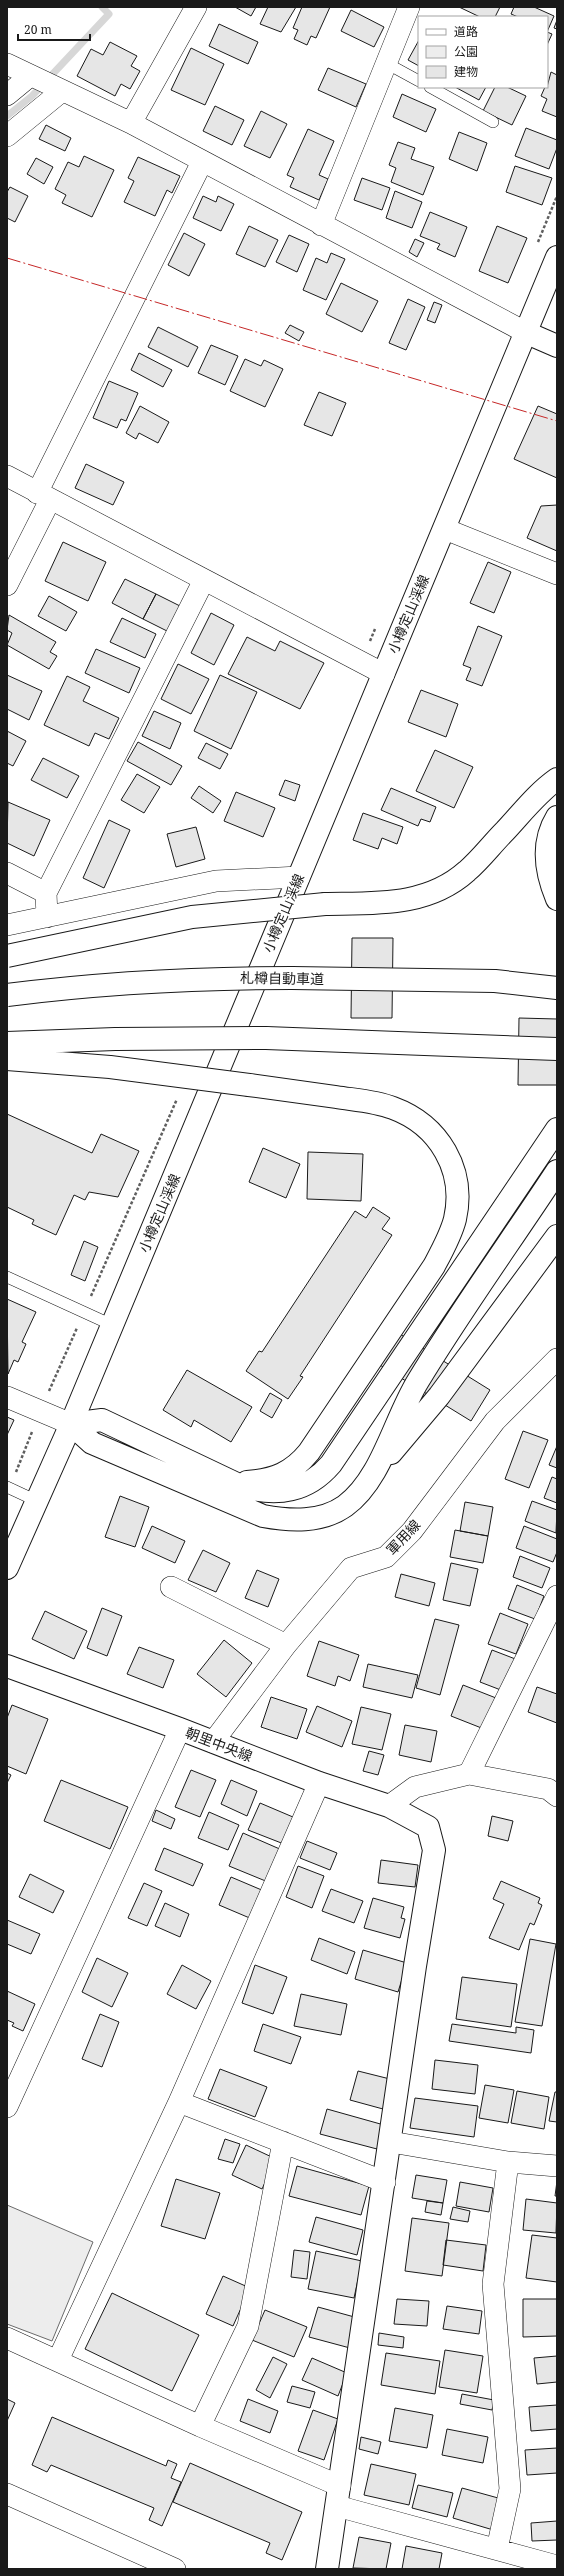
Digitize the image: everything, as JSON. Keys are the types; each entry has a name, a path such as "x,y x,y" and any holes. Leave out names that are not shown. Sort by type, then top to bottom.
{"main road":[{"name":"小樽定山渓線","path":"7,1568 71,1424 527,333 557,257"},
{"path":"527,333 557,346"},
{"path":"7,956 192,917 325,904 386,903 418,899 444,888 467,872 532,802 557,780"},
{"path":"557,817 552,825 546,850 548,877 557,899"},
{"name":"札樽自動車道","path":"7,995 139,981 214,978 495,981 557,988"},
{"path":"7,1043 115,1039 266,1038 557,1049"},
{"path":"7,1059 110,1067 371,1102 410,1116 427,1127 440,1140 454,1174 457,1196 455,1218 447,1240 434,1266 374,1358 302,1461 283,1474 265,1480 244,1482 220,1476"},
{"path":"71,1424 102,1420 243,1487 261,1492 278,1492 309,1484 321,1476 396,1369 557,1129"},
{"path":"371,1478 417,1382 557,1171"},
{"path":"71,1424 92,1443 263,1516 285,1520 307,1519 327,1515 345,1506 371,1478 439,1396 557,1236"},
{"name":"朝里中央線","path":"7,1666 180,1729 319,1783 389,1806 428,1827 434,1850 415,1966 391,2142"},
{"path":"327,2569 391,2142"}],"street":[{"path":"131,123 196,7"},
{"path":"321,225 409,7"},
{"path":"7,64 131,123 527,333"},
{"path":"7,95 46,83"},
{"path":"7,136 46,83"},
{"path":"7,585 43,496 202,162"},
{"path":"7,476 384,674"},
{"path":"445,528 557,574"},
{"path":"47,917 46,893 204,580"},
{"path":"7,873 46,893"},
{"path":"7,925 216,881 299,876"},
{"name":"軍用線","path":"213,1742 286,1645 351,1568 386,1557 412,1531 495,1421 557,1359"},
{"path":"7,1397 71,1424"},
{"path":"171,1587 286,1645"},
{"path":"469,1774 556,1602"},
{"path":"7,2107 180,1729"},
{"path":"389,1806 415,1787 469,1774 548,1789 557,1796"},
{"path":"58,2360 179,2102 319,1783"},
{"path":"179,2102 385,2182"},
{"path":"200,2426 248,2326 283,2142"},
{"path":"391,2142 508,2162 557,2166"},
{"path":"497,2549 510,2489 492,2284 508,2162"},
{"path":"7,2338 200,2426 339,2496 497,2549 557,2566"},
{"path":"7,2494 175,2569"}],"lane":[{"path":"386,63 418,80"},
{"path":"432,88 493,122"},
{"path":"7,1277 112,1325"},
{"path":"8,1488 37,1501"}],"path":[{"path":"537,244 557,196"},
{"path":"361,662 376,626"},
{"path":"8,1488 179,1095"}],"green space":[{"path":"7,2205 93,2242 52,2341 7,2324"}],"building":[{"path":"235,7 256,7 251,16"},
{"path":"268,7 296,7 281,32 260,24"},
{"path":"302,7 330,7 316,38 311,36 307,45 294,39 298,30 293,28"},
{"path":"459,7 500,7 496,16 478,16"},
{"path":"514,7 534,7 554,16 548,30 548,16 516,16 511,14"},
{"path":"351,10 384,27 374,47 341,31"},
{"path":"557,20 557,29 554,28"},
{"path":"219,24 258,42 248,64 209,46"},
{"path":"548,32 552,34 548,43"},
{"path":"110,42 137,56 131,66 140,71 130,89 121,84 115,96 77,76 91,49 103,55"},
{"path":"418,42 418,65 408,60"},
{"path":"191,48 224,64 205,105 171,90"},
{"path":"328,68 366,84 356,107 318,90"},
{"path":"551,72 557,75 557,117 542,111 547,99 541,96 545,88 548,88"},
{"path":"457,88 485,88 479,100"},
{"path":"494,88 509,88 526,96 512,125 483,111"},
{"path":"402,94 436,109 426,132 393,117"},
{"path":"215,106 244,120 232,145 203,131"},
{"path":"261,111 287,124 270,158 244,146"},
{"path":"46,125 71,138 65,151 39,139"},
{"path":"526,128 557,140 557,148 549,169 515,156"},
{"path":"308,129 334,141 319,175 328,179 319,200 290,187 294,178 287,175"},
{"path":"459,132 487,143 477,171 449,159"},
{"path":"398,142 415,148 411,159 434,167 423,195 391,182 396,168 389,165"},
{"path":"84,156 114,170 92,217 62,203 66,195 55,189 68,162 79,167"},
{"path":"138,157 180,176 172,193 167,190 155,216 124,202 134,181 128,178"},
{"path":"36,158 53,167 44,184 27,174"},
{"path":"515,166 552,178 542,205 506,192"},
{"path":"362,178 390,188 382,210 354,200"},
{"path":"10,187 28,196 15,222 7,218 7,192"},
{"path":"395,191 422,202 412,228 386,218"},
{"path":"203,196 216,202 218,196 234,204 221,231 193,218"},
{"path":"430,212 467,227 455,257 437,249 440,244 420,236"},
{"path":"249,226 278,240 265,267 236,254"},
{"path":"497,226 527,238 508,283 479,271"},
{"path":"184,233 205,244 189,276 168,265"},
{"path":"289,235 309,244 297,272 276,262"},
{"path":"415,239 424,243 417,257 409,252"},
{"path":"331,253 345,259 326,300 303,290 316,258 327,263"},
{"path":"341,283 378,301 362,332 326,314"},
{"path":"408,299 425,307 406,350 389,343"},
{"path":"434,302 442,305 435,323 427,320"},
{"path":"290,325 304,332 299,341 285,333"},
{"path":"158,327 198,347 188,367 148,347"},
{"path":"211,345 238,356 225,385 198,373"},
{"path":"139,353 172,370 163,387 131,370"},
{"path":"245,359 261,366 264,360 283,369 265,407 230,391"},
{"path":"109,381 138,393 126,421 121,419 117,428 93,418"},
{"path":"319,392 346,403 332,436 304,425"},
{"path":"140,406 169,422 158,443 139,433 136,439 126,433"},
{"path":"538,406 557,414 557,478 514,459"},
{"path":"86,464 124,482 113,505 75,488"},
{"path":"557,505 557,551 527,538 541,506"},
{"path":"63,542 106,562 88,601 45,581"},
{"path":"488,562 511,572 494,613 470,603"},
{"path":"125,579 156,594 143,619 112,603"},
{"path":"156,594 186,609 173,634 143,619"},
{"path":"49,596 77,612 66,631 38,616"},
{"path":"211,613 234,625 214,665 191,653"},
{"path":"9,615 56,642 50,652 57,656 49,669 7,645 12,633 7,630"},
{"path":"122,618 156,634 145,658 110,642"},
{"path":"478,626 502,636 482,686 466,680 471,668 463,665"},
{"path":"247,637 275,651 280,641 324,663 300,709 228,674"},
{"path":"96,649 140,668 129,693 85,673"},
{"path":"178,664 209,679 191,714 161,699"},
{"path":"7,675 42,691 29,720 7,709"},
{"path":"220,675 257,692 231,749 194,731"},
{"path":"67,676 90,687 83,701 119,718 109,739 95,733 89,746 44,725"},
{"path":"421,690 458,704 446,737 408,722"},
{"path":"154,711 181,723 170,749 142,736"},
{"path":"7,731 26,741 13,766 7,763"},
{"path":"138,742 182,766 171,785 127,761"},
{"path":"206,743 228,754 220,769 198,758"},
{"path":"435,750 473,767 454,808 416,791"},
{"path":"43,758 79,776 67,798 31,780"},
{"path":"137,774 160,787 144,813 121,800"},
{"path":"285,780 300,785 295,801 279,795"},
{"path":"199,786 221,801 213,813 191,798"},
{"path":"391,788 436,807 430,822 421,819 418,826 381,810"},
{"path":"236,792 275,808 263,837 224,821"},
{"path":"8,802 50,820 34,856 7,843"},
{"path":"363,813 403,827 397,844 382,838 378,849 353,840"},
{"path":"109,820 130,830 104,888 83,878"},
{"path":"196,827 205,859 176,867 167,834"},
{"path":"352,938 393,938 392,1018 351,1018"},
{"path":"519,1018 557,1019 557,1085 518,1085"},
{"path":"7,1114 92,1153 101,1134 139,1151 118,1197 89,1192 85,1200 74,1195 56,1235 32,1224 34,1220 7,1207"},
{"path":"263,1148 300,1164 286,1198 249,1182"},
{"path":"308,1152 363,1154 361,1201 307,1199"},
{"path":"373,1207 390,1218 382,1229 392,1235 300,1376 303,1377 288,1399 246,1371 259,1351 262,1352 355,1211 366,1218"},
{"path":"84,1241 98,1247 85,1281 71,1275"},
{"path":"7,1299 36,1312 22,1342 26,1344 18,1362 14,1360 8,1374"},
{"path":"395,1331 490,1390 471,1421 375,1362"},
{"path":"187,1370 252,1407 231,1442 194,1420 191,1427 163,1410"},
{"path":"270,1393 282,1400 272,1418 260,1411"},
{"path":"7,1417 14,1420 7,1435"},
{"path":"523,1431 548,1440 529,1488 505,1479"},
{"path":"557,1446 557,1468 549,1465"},
{"path":"552,1477 557,1479 557,1503 544,1498"},
{"path":"120,1496 149,1507 135,1547 105,1537"},
{"path":"532,1501 557,1510 556,1533 525,1521"},
{"path":"465,1502 493,1507 488,1536 460,1531"},
{"path":"152,1526 185,1541 175,1563 142,1548"},
{"path":"524,1526 557,1539 557,1552 553,1562 516,1548"},
{"path":"455,1530 488,1536 483,1563 450,1557"},
{"path":"203,1550 230,1563 216,1592 188,1580"},
{"path":"520,1556 550,1568 542,1588 513,1577"},
{"path":"451,1563 478,1569 470,1606 443,1600"},
{"path":"257,1570 279,1579 268,1607 245,1598"},
{"path":"401,1574 435,1583 429,1606 395,1597"},
{"path":"517,1585 544,1596 535,1619 508,1609"},
{"path":"102,1608 122,1616 107,1656 87,1648"},
{"path":"45,1611 87,1631 74,1659 32,1639"},
{"path":"500,1613 528,1624 516,1654 488,1644"},
{"path":"435,1619 459,1625 440,1695 416,1688"},
{"path":"224,1640 252,1663 226,1697 197,1674"},
{"path":"319,1641 359,1655 350,1681 338,1676 335,1686 307,1676"},
{"path":"139,1647 174,1660 163,1688 127,1674"},
{"path":"492,1650 518,1660 506,1692 480,1682"},
{"path":"368,1664 418,1675 412,1698 363,1687"},
{"path":"463,1685 496,1698 484,1729 451,1716"},
{"path":"537,1687 557,1694 557,1723 528,1712"},
{"path":"271,1697 307,1709 297,1739 261,1727"},
{"path":"12,1705 48,1719 26,1774 7,1766 7,1718"},
{"path":"317,1706 352,1721 342,1747 306,1732"},
{"path":"361,1707 391,1714 382,1750 352,1744"},
{"path":"405,1725 437,1731 431,1762 399,1755"},
{"path":"369,1751 384,1755 378,1775 363,1771"},
{"path":"191,1770 216,1780 200,1817 175,1807"},
{"path":"7,1773 11,1775 7,1783"},
{"path":"61,1780 128,1807 110,1849 44,1821"},
{"path":"231,1780 257,1791 247,1816 221,1804"},
{"path":"260,1803 300,1820 289,1846 248,1830"},
{"path":"156,1810 175,1819 171,1829 152,1821"},
{"path":"209,1812 239,1825 228,1850 198,1838"},
{"path":"492,1816 513,1821 508,1841 488,1836"},
{"path":"243,1833 282,1850 268,1882 229,1866"},
{"path":"307,1841 337,1853 330,1870 300,1858"},
{"path":"164,1848 203,1864 193,1886 155,1870"},
{"path":"381,1860 418,1865 415,1887 378,1883"},
{"path":"298,1866 324,1876 312,1908 286,1897"},
{"path":"30,1874 64,1891 53,1913 19,1897"},
{"path":"231,1877 264,1891 252,1919 219,1905"},
{"path":"501,1881 540,1898 538,1903 542,1905 534,1925 530,1923 519,1950 489,1938 504,1904 493,1899"},
{"path":"144,1883 162,1891 147,1926 128,1918"},
{"path":"331,1889 363,1901 354,1923 322,1911"},
{"path":"373,1898 404,1907 401,1918 405,1919 400,1938 364,1928"},
{"path":"165,1903 189,1914 180,1937 155,1926"},
{"path":"7,1920 40,1934 31,1954 7,1944"},
{"path":"319,1938 355,1952 347,1974 311,1960"},
{"path":"530,1939 556,1944 542,2026 515,2022"},
{"path":"363,1950 407,1963 398,1992 355,1979"},
{"path":"97,1958 128,1973 112,2007 82,1992"},
{"path":"182,1965 211,1981 196,2009 167,1994"},
{"path":"255,1965 287,1977 273,2014 242,2003"},
{"path":"462,1977 517,1984 511,2027 456,2019"},
{"path":"7,1991 35,2004 23,2031 12,2026 14,2023 7,2020"},
{"path":"301,1994 347,2004 341,2035 294,2026"},
{"path":"100,2014 119,2022 102,2067 82,2059"},
{"path":"263,2024 301,2037 291,2064 254,2051"},
{"path":"452,2024 516,2033 516,2027 534,2030 531,2053 449,2041"},
{"path":"435,2060 478,2065 475,2094 432,2089"},
{"path":"220,2069 267,2087 255,2117 208,2099"},
{"path":"358,2071 390,2079 383,2109 350,2100"},
{"path":"485,2085 514,2090 508,2123 479,2118"},
{"path":"517,2091 549,2097 544,2129 511,2123"},
{"path":"555,2092 557,2092 557,2122 549,2121"},
{"path":"415,2098 478,2106 474,2137 410,2128"},
{"path":"327,2109 384,2125 377,2149 320,2134"},
{"path":"225,2139 240,2144 233,2163 218,2159"},
{"path":"246,2145 276,2159 262,2189 232,2175"},
{"path":"297,2166 369,2186 361,2215 289,2196"},
{"path":"416,2175 447,2180 443,2203 412,2198"},
{"path":"176,2179 220,2193 205,2239 161,2226"},
{"path":"557,2181 557,2196 555,2196"},
{"path":"460,2182 493,2188 489,2212 456,2206"},
{"path":"526,2199 557,2203 556,2233 523,2230"},
{"path":"427,2201 443,2203 441,2215 425,2212"},
{"path":"453,2207 470,2211 468,2222 450,2219"},
{"path":"316,2217 363,2230 357,2255 309,2242"},
{"path":"412,2218 449,2223 442,2276 405,2271"},
{"path":"532,2235 557,2238 557,2282 526,2278"},
{"path":"446,2240 486,2245 483,2271 443,2265"},
{"path":"294,2250 310,2252 307,2279 291,2277"},
{"path":"316,2251 362,2261 354,2298 308,2289"},
{"path":"223,2276 250,2288 233,2326 206,2314"},
{"path":"112,2293 199,2335 172,2391 85,2349"},
{"path":"397,2299 429,2301 427,2326 394,2324"},
{"path":"523,2299 557,2299 557,2336 523,2337"},
{"path":"447,2306 482,2311 479,2334 443,2329"},
{"path":"318,2307 358,2318 350,2348 309,2337"},
{"path":"265,2310 307,2327 294,2357 252,2340"},
{"path":"379,2333 404,2337 403,2348 378,2345"},
{"path":"445,2350 483,2356 477,2393 439,2387"},
{"path":"386,2353 440,2361 435,2394 381,2385"},
{"path":"557,2356 557,2382 537,2384 534,2358"},
{"path":"273,2357 287,2364 270,2398 256,2390"},
{"path":"312,2358 347,2373 338,2396 302,2380"},
{"path":"292,2386 315,2392 310,2408 287,2402"},
{"path":"462,2394 494,2400 492,2410 460,2404"},
{"path":"7,2399 15,2403 7,2421"},
{"path":"248,2399 278,2411 270,2433 240,2421"},
{"path":"557,2405 557,2429 531,2431 529,2407"},
{"path":"395,2408 433,2415 427,2448 389,2441"},
{"path":"313,2410 338,2419 324,2460 298,2451"},
{"path":"52,2417 166,2466 168,2460 177,2464 171,2478 181,2482 162,2526 149,2520 154,2508 51,2465 47,2472 32,2465"},
{"path":"447,2429 488,2437 483,2463 442,2455"},
{"path":"361,2437 381,2442 378,2454 359,2449"},
{"path":"557,2448 557,2473 527,2475 525,2450"},
{"path":"190,2463 302,2512 282,2560 266,2553 270,2543 173,2502"},
{"path":"371,2464 416,2474 409,2505 364,2495"},
{"path":"418,2485 453,2493 447,2517 412,2508"},
{"path":"462,2488 509,2501 500,2532 453,2518"},
{"path":"557,2521 557,2540 532,2541 531,2523"},
{"path":"359,2537 391,2543 386,2569 353,2568"},
{"path":"406,2546 442,2553 439,2569 402,2569"}],"waterway":[{"path":"7,116 32,96 109,14 102,7"}],"power":[{"path":"7,258 557,421"}]}
